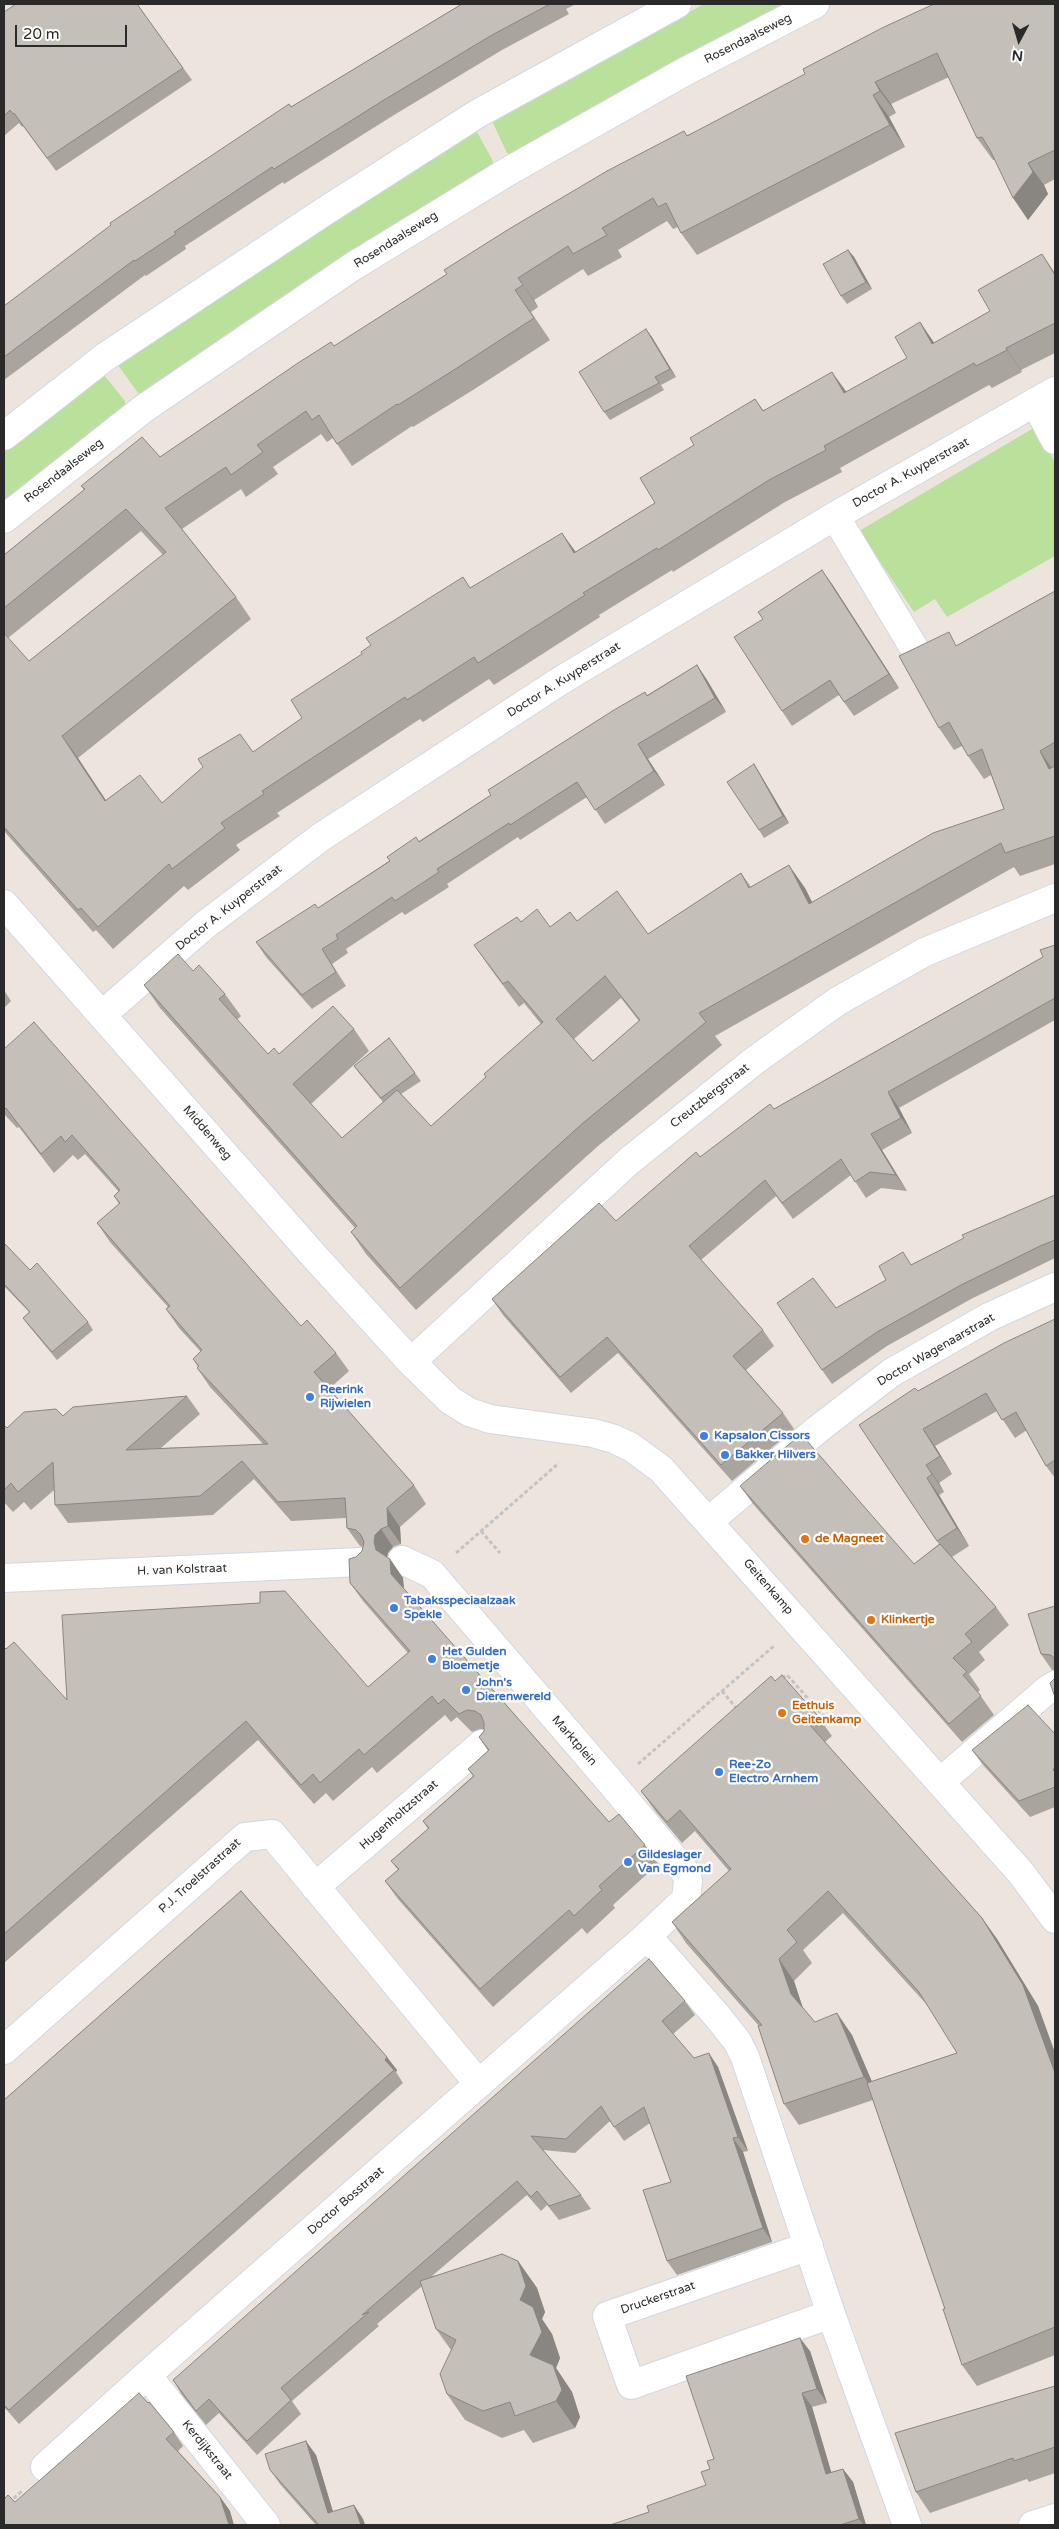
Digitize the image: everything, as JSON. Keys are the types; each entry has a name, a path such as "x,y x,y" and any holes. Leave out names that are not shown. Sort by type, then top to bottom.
{"street":[{"path":"4,436 105,357 301,227 477,114 676,4"},
{"name":"Rosendaalseweg","path":"4,519 143,409 352,267 507,172 684,72 816,4"},
{"path":"1045,396 1055,440"},
{"name":"Doctor A. Kuyperstraat","path":"103,1014 205,925 321,838 560,681 835,516 1045,396"},
{"path":"835,516 917,653"},
{"name":"Creutzbergstraat","path":"411,1362 629,1161 754,1061 838,1002 925,952 1055,898"},
{"name":"Middenweg","path":"4,904 103,1014 315,1257 411,1362"},
{"name":"Doctor Wagenaarstraat","path":"709,1521 818,1429 891,1373 989,1317 1055,1287"},
{"name":"Geitenkamp","path":"411,1362 450,1400 469,1412 490,1419 593,1433 614,1439 647,1458 661,1469 1021,1874 1055,1919"},
{"path":"402,1560 432,1574"},
{"name":"H. van Kolstraat","path":"4,1578 361,1562"},
{"name":"Marktplein","path":"432,1574 686,1873 688,1881 686,1899 647,1936"},
{"path":"940,1782 1055,1685"},
{"name":"Hugenholtzstraat","path":"315,1887 482,1744"},
{"name":"P.J. Troelstrastraat","path":"4,2050 244,1837 272,1834 479,2084"},
{"path":"647,1936 737,2041 745,2057 831,2314 907,2525"},
{"name":"Doctor Bosstraat","path":"45,2467 147,2375 647,1936"},
{"name":"Druckerstraat","path":"809,2246 606,2316 631,2385 831,2314"},
{"name":"Kerdijkstraat","path":"147,2375 266,2525"},
{"path":"1033,2525 1055,2518"}],"path":[{"path":"432,1574 593,1433"},
{"path":"481,1530 500,1553"},
{"path":"664,1741 759,1659"},
{"path":"779,1681 787,1675 829,1722 861,1693"},
{"path":"722,1691 741,1714"}],"green space":[{"path":"704,4 788,4 675,62 511,154 507,153 492,121"},
{"path":"477,132 493,161 492,165 345,256 234,329 142,394 138,393 118,365 330,221"},
{"path":"104,375 125,401 125,406 4,500 4,451"},
{"path":"1037,426 1055,463 1055,556 947,617 935,599 914,612 859,531"}],"building":[{"path":"16,4 137,4 183,68 47,158 14,113 10,110 4,116 4,12"},
{"path":"462,4 550,4 492,35 274,169 272,167 174,232 176,234 134,260 4,357 4,306 111,225 110,223 289,104 291,107"},
{"path":"934,4 1055,4 1055,150 1028,163 1033,172 1013,198 990,150 982,137 977,138 937,53 875,82 880,91 873,95 890,125 681,233 666,203 658,207 653,198 602,228 607,235 573,254 568,246 518,278 523,285 515,290 534,318 337,444 319,415 312,420 306,411 257,445 263,452 231,475 226,467 165,508 236,597 62,736 105,801 140,775 162,803 203,767 198,759 240,734 253,752 302,718 291,700 362,654 361,652 371,645 366,638 463,577 470,588 562,533 574,553 655,503 640,478 694,445 690,438 755,399 763,411 832,372 844,393 907,358 895,337 920,322 932,344 990,311 978,290 1042,254 1055,275 1055,323 976,366 974,363 824,446 826,450 769,480 658,550 657,548 583,593 585,595 478,663 474,657 407,700 405,697 262,791 264,794 221,823 225,828 172,869 169,864 98,927 81,908 78,910 4,827 4,633 29,661 166,552 126,509 4,608 4,555 85,489 81,486 142,437 160,457 298,363 331,342 334,346 447,274 444,270 607,171 684,131 687,136 805,74 803,69 884,27"},
{"path":"848,250 866,282 841,296 823,264"},
{"path":"646,329 670,369 655,377 659,383 604,412 579,372"},
{"path":"822,570 889,674 844,702 830,680 782,711 734,637 763,619 758,612"},
{"path":"1055,591 1055,742 1040,751 1049,769 1055,766 1055,836 1005,853 1001,843 699,1013 706,1022 583,1123 400,1288 351,1232 357,1226 144,985 178,954 193,971 199,965 225,994 219,999 268,1054 274,1048 279,1054 333,1006 354,1029 293,1084 342,1138 397,1090 431,1126 486,1077 484,1074 543,1022 508,981 503,984 474,945 517,917 521,922 537,909 550,927 570,912 577,921 617,891 648,934 741,873 749,888 789,865 809,904 933,833 1004,809 982,749 968,756 949,722 939,728 899,656 949,632 956,646","holes":["605,976 640,1020 593,1061 556,1019"]},
{"path":"697,665 715,698 638,744 654,771 595,810 577,782 437,869 439,872 395,901 392,897 336,935 338,939 322,949 336,972 302,995 256,942 315,904 318,908 390,861 387,857 416,837 419,842 491,795 488,790 614,710 645,692 647,696"},
{"path":"754,764 783,816 759,830 727,782"},
{"path":"1055,945 1055,998 888,1092 901,1118 871,1134 896,1175 870,1172 855,1182 841,1159 782,1203 765,1180 689,1246 763,1330 733,1356 783,1413 721,1465 607,1337 560,1377 492,1299 599,1203 616,1221 696,1152 700,1157 770,1104 774,1109 1043,957 1040,950"},
{"path":"34,1022 301,1326 307,1320 336,1353 314,1372 414,1485 387,1508 388,1526 381,1529 375,1535 376,1550 390,1559 391,1574 609,1822 619,1814 645,1845 599,1886 602,1890 574,1916 569,1910 480,1989 385,1881 399,1869 391,1861 429,1828 423,1821 474,1776 468,1769 489,1750 479,1737 484,1731 481,1715 475,1711 467,1710 459,1714 444,1699 438,1704 432,1696 364,1755 359,1749 320,1783 313,1774 301,1785 246,1721 4,1934 4,1647 6,1649 14,1642 67,1700 62,1615 260,1603 260,1592 285,1591 368,1687 410,1651 350,1583 349,1559 356,1557 362,1551 364,1542 356,1530 347,1528 345,1498 278,1502 242,1461 200,1496 55,1505 53,1462 18,1492 11,1483 4,1490 4,1425 7,1428 24,1412 56,1409 63,1416 73,1407 187,1396 126,1450 268,1444 197,1368 199,1366 193,1359 202,1350 166,1309 170,1306 97,1223 120,1203 114,1196 120,1190 72,1135 65,1142 61,1136 41,1154 6,1108 4,1110 4,1049"},
{"path":"389,1038 415,1073 381,1098 354,1066"},
{"path":"1055,1195 1055,1240 961,1285 877,1332 822,1370 777,1303 813,1278 836,1308 886,1280 879,1266 903,1252 911,1265 964,1238 962,1235"},
{"path":"4,1243 30,1270 37,1263 88,1322 52,1352 23,1318 30,1312 4,1284"},
{"path":"1055,1319 1055,1460 1046,1466 1016,1412 1002,1420 986,1393 923,1429 940,1456 926,1465 932,1474 927,1478 957,1528 937,1541 859,1425 915,1388 918,1391 1004,1343"},
{"path":"801,1434 914,1564 940,1544 996,1607 965,1634 972,1642 953,1658 967,1672 963,1675 981,1696 949,1724 740,1486"},
{"path":"1055,1606 1055,1659 1051,1655 1041,1654 1028,1614"},
{"path":"782,1675 817,1715 808,1723 982,1918 1023,1985 1055,2073 1055,2327 962,2365 943,2309 945,2309 867,2083 957,2053 919,1992 828,1891 787,1930 797,1942 779,1959 791,1994 815,2022 837,2013 864,2077 784,2104 758,2026 762,2025 672,1922 731,1869 680,1810 667,1822 641,1791 771,1676 775,1681"},
{"path":"1055,1678 1055,1697 1050,1683"},
{"path":"1028,1705 1055,1734 1055,1767 1053,1770 1055,1772 1055,1787 1019,1801 972,1750"},
{"path":"241,1891 387,2057 385,2060 394,2070 9,2410 4,2405 4,2100"},
{"path":"649,1959 685,2001 662,2021 694,2058 709,2053 738,2137 733,2138 763,2228 667,2261 643,2190 671,2182 644,2107 614,2127 601,2106 566,2139 531,2136 581,2195 549,2206 537,2191 531,2197 517,2181 281,2388 291,2400 247,2441 209,2399 196,2411 173,2380"},
{"path":"502,2254 518,2261 526,2286 520,2300 533,2307 542,2332 530,2355 553,2365 562,2390 556,2401 515,2416 510,2402 483,2411 447,2394 440,2374 456,2340 436,2329 420,2281"},
{"path":"800,2338 817,2389 802,2393 826,2474 843,2469 859,2519 840,2525 610,2525 649,2512 647,2506 706,2485 701,2472 710,2469 707,2461 714,2459 686,2376"},
{"path":"1055,2386 1055,2447 1014,2461 1013,2458 916,2492 895,2433"},
{"path":"139,2393 174,2432 166,2439 220,2497 229,2525 4,2525 4,2499 8,2495 15,2502"},
{"path":"306,2441 328,2513 354,2505 361,2525 319,2525 270,2470 265,2454"}],"place":[{"name":"Reerink Rijwielen","path":"310,1397"},
{"name":"Kapsalon Cissors","path":"704,1436"},
{"name":"Bakker Hilvers","path":"725,1455"},
{"name":"de Magneet","path":"805,1539"},
{"name":"Tabaksspeciaalzaak Spekle","path":"394,1608"},
{"name":"Klinkertje","path":"871,1620"},
{"name":"Het Gulden Bloemetje","path":"432,1659"},
{"name":"John's Dierenwereld","path":"466,1690"},
{"name":"Eethuis Geitenkamp","path":"782,1713"},
{"name":"Ree-Zo Electro Arnhem","path":"719,1772"},
{"name":"Gildeslager Van Egmond","path":"628,1862"}]}
